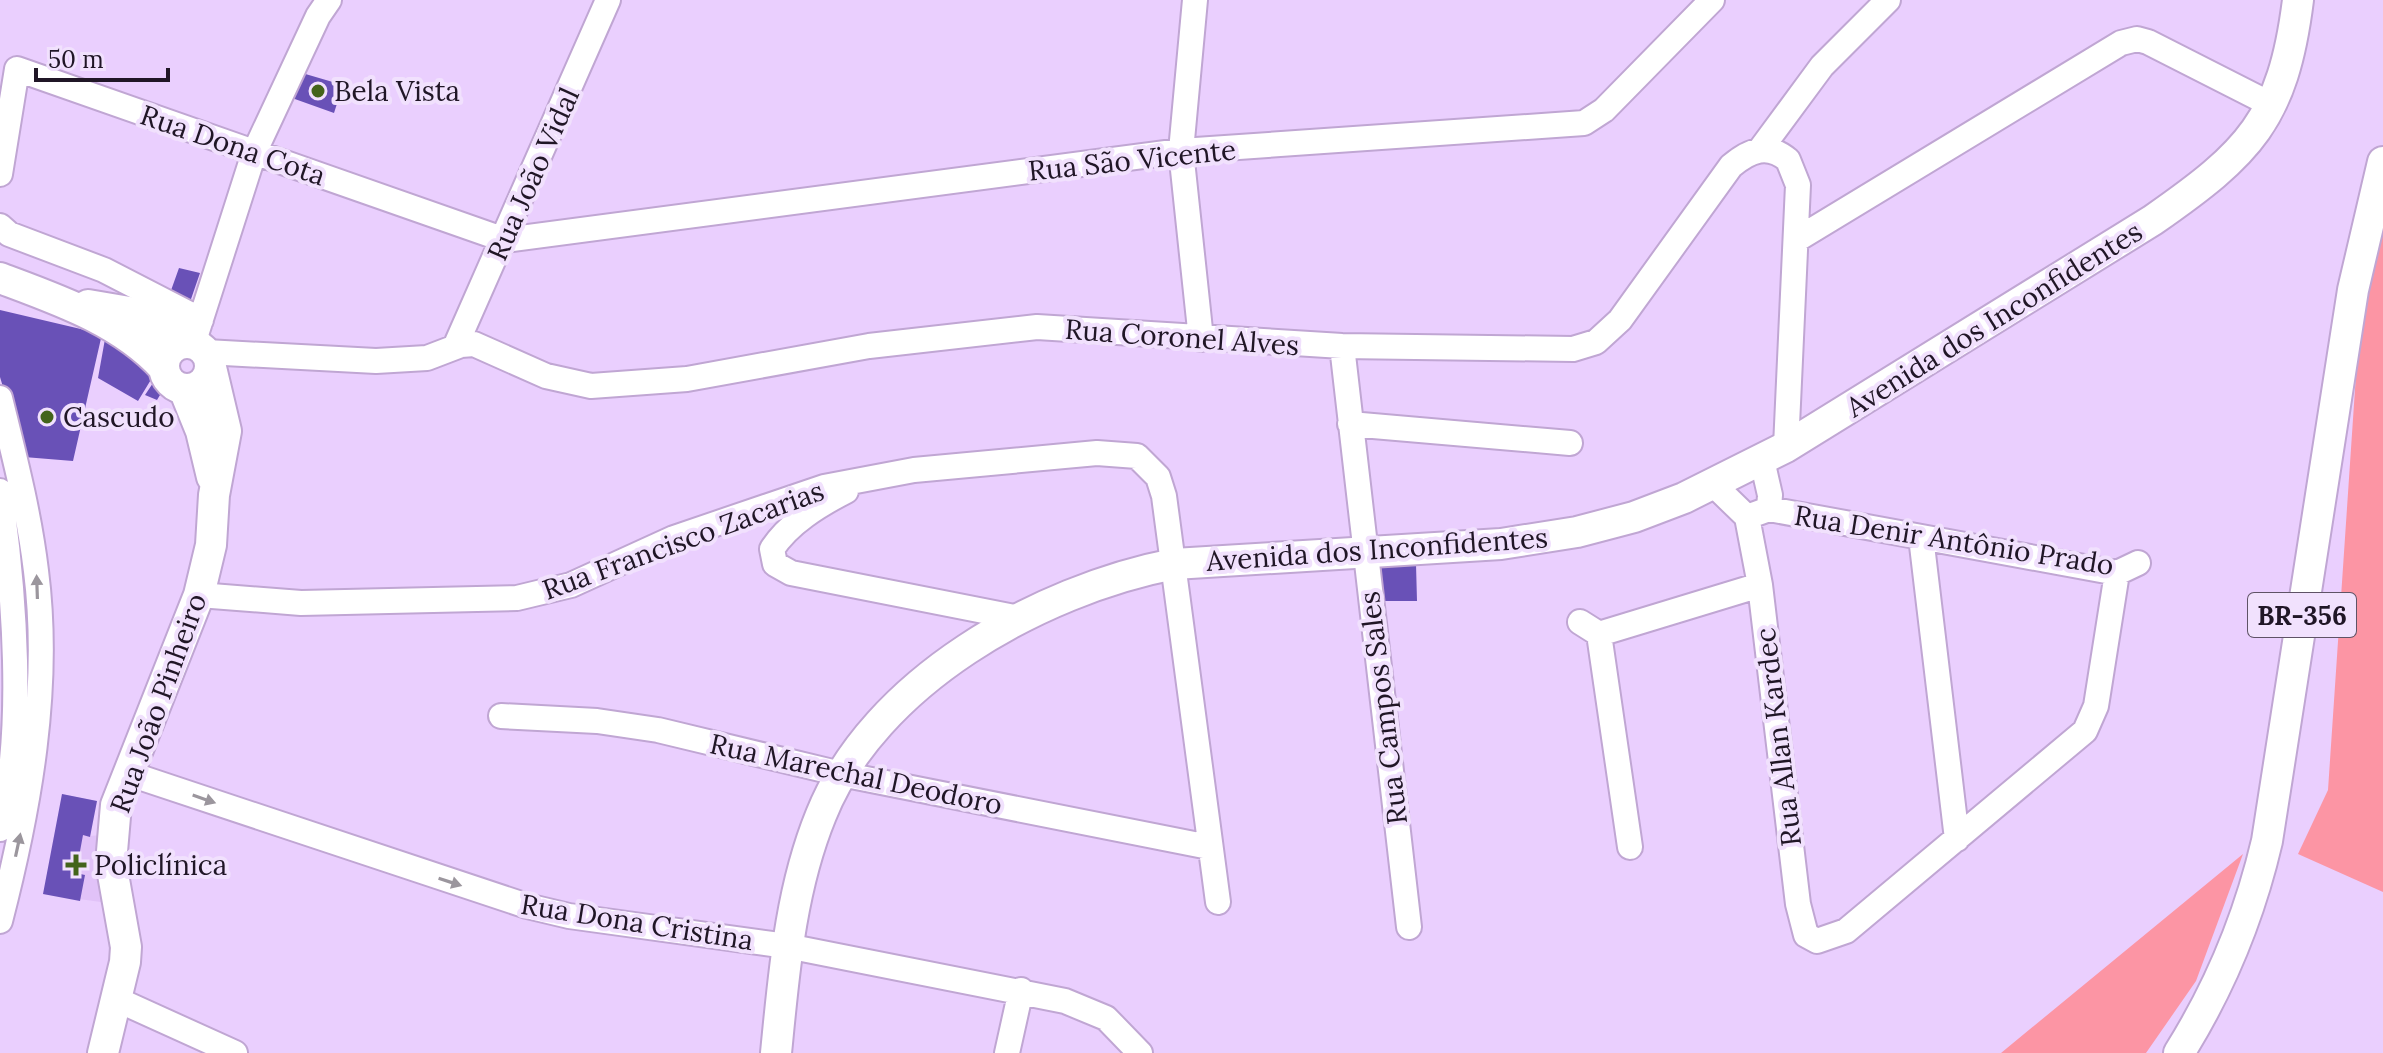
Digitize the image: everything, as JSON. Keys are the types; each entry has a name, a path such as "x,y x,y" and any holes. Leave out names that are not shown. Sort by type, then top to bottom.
{"main road":[{"name":"Avenida dos Inconfidentes","path":"776,1053 787,946 801,877 820,815 841,774 897,705 948,663 1024,619 1103,582 1174,564 1501,544 1577,532 1634,517 1713,484 1774,454 2153,220 2214,178 2246,146 2272,105 2292,50 2298,0"},
{"name":"BR-356","path":"2179,1053 2209,1005 2228,963 2255,892 2267,841 2353,290 2383,162"},
{"path":"0,278 70,304 132,338 174,379 207,452 214,495"},
{"path":"70,304 97,305 135,313 202,344 226,431 214,495"},
{"path":"174,379 205,381 202,344"},
{"name":"Rua João Pinheiro","path":"103,1053 116,1009 126,947 114,886 112,836 116,805 199,595 211,545 214,495"},
{"path":"114,1053 116,1009"}],"street":[{"path":"0,226 9,234 130,282 202,344 254,153 318,16 329,0"},
{"name":"Rua João Vidal","path":"455,347 505,240 608,0"},
{"path":"1195,0 1181,151 1201,339"},
{"name":"Rua São Vicente","path":"505,240 1181,151 1584,123 1604,110 1712,0"},
{"path":"1760,150 1822,66 1888,0"},
{"path":"1796,240 2121,43 2137,39 2148,42 2272,105"},
{"name":"Rua Dona Cota","path":"0,174 17,69 505,240"},
{"path":"1760,150 1778,151 1795,170 1796,240 1774,454"},
{"name":"Rua Coronel Alves","path":"202,344 376,361 427,358 455,347 481,345 546,376 591,386 687,379 869,346 1037,327 1342,346 1573,349 1589,345 1620,320 1731,166 1760,150"},
{"name":"Rua Campos Sales","path":"1342,346 1409,927"},
{"path":"0,398 27,511 37,574 38,727 20,836 0,921"},
{"path":"1350,424 1570,443"},
{"name":"Rua Francisco Zacarias","path":"199,595 301,603 486,601 525,596 571,585 674,538 773,502 873,476 1097,453 1137,456 1158,477 1174,564 1218,902"},
{"name":"Rua Allan Kardec","path":"1774,454 1770,495 1758,513 1760,585 1802,925 1811,940 1825,941 1846,931 1957,839"},
{"path":"873,476 815,509 792,527 772,549 775,564 791,573 1024,619"},
{"path":"1713,484 1758,513"},
{"path":"0,491 10,563 13,644 13,729 0,829"},
{"name":"Rua Denir Antônio Prado","path":"1758,513 2128,568 2091,720 2076,740 1957,839"},
{"path":"1921,537 1957,839"},
{"path":"1630,847 1589,628 1760,585"},
{"name":"Rua Marechal Deodoro","path":"501,716 597,721 658,730 841,774 1209,847"},
{"name":"Rua Dona Cristina","path":"130,774 527,906 569,916 787,946 1021,990 1098,1013 1116,1025 1140,1053"},
{"path":"1007,1053 1021,990"},
{"path":"116,1009 235,1053"}],"shaded area":[{"path":"2383,219 2383,892 2298,854 2328,790 2359,330"},
{"name":"Policlínica","path":"62,794 97,801 90,836 101,835 108,903 43,894"},
{"path":"2243,854 2196,981 2146,1053 2001,1053"}],"building":[{"name":"Bela Vista","path":"302,73 343,85 334,113 292,98"},
{"path":"179,268 200,273 190,302 169,296"},
{"name":"Cascudo","path":"0,310 102,334 73,461 24,457 0,377"},
{"path":"105,339 155,373 138,401 98,378"},
{"path":"157,377 166,385 157,400 145,395"},
{"path":"1416,564 1417,601 1375,601 1373,566"},
{"name":"Policlínica","path":"62,794 97,801 90,837 83,835 76,873 85,875 80,901 43,894"}],"place":[{"name":"Bela Vista","path":"318,91"},
{"name":"Cascudo","path":"47,417"},
{"name":"Policlínica","path":"76,865"}]}
